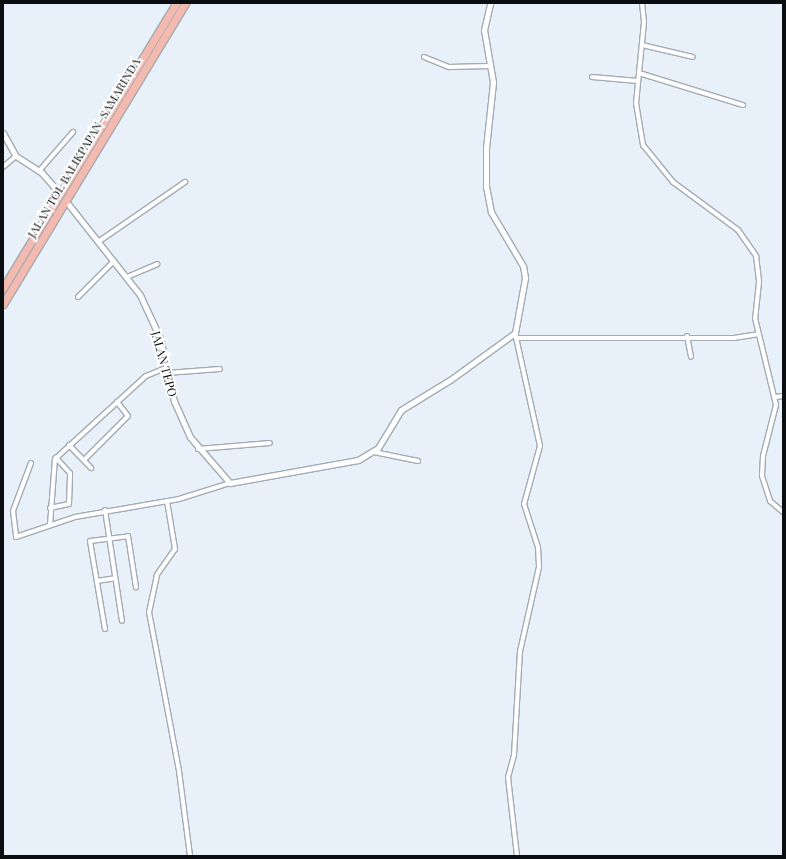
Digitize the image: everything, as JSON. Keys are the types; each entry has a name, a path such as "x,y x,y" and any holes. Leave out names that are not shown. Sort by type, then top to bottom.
{"highway":[{"name":"JALAN TOL BALIKPAPAN–SAMARINDA","path":"3,288 176,3"},
{"name":"JALAN TOL BALIKPAPAN–SAMARINDA","path":"3,304 185,3"}],"street":[{"path":"490,3 484,30 489,66 493,82 486,148 488,200 496,222 519,256 525,278 516,335 540,446 524,504 538,547 539,568 520,651 514,755 508,777 517,856"},
{"path":"642,3 642,45 638,81 637,122 648,154 673,182 738,230 750,244 759,270 755,318 758,334 776,397 776,413 762,468 767,494 783,512"},
{"path":"642,45 693,57"},
{"path":"424,57 449,67 489,66"},
{"path":"639,73 743,105"},
{"path":"592,77 638,81"},
{"path":"39,171 73,132"},
{"path":"3,133 16,156 39,171 55,188"},
{"path":"3,168 16,156"},
{"path":"98,242 184,182"},
{"name":"JALAN TEPO","path":"69,205 127,277 157,330 175,404 198,449 230,483"},
{"path":"78,297 96,277 114,262"},
{"path":"127,277 157,264"},
{"path":"31,463 13,511 16,537 50,525 105,510 179,499 230,483 346,464 374,452 401,410 516,335 687,336 734,338 758,334"},
{"path":"687,336 691,357"},
{"path":"50,525 50,508 56,458 69,445 146,376 167,371 220,368"},
{"path":"776,397 783,396"},
{"path":"84,460 128,416 117,402"},
{"path":"198,449 270,443"},
{"path":"69,445 92,468"},
{"path":"374,452 418,461"},
{"path":"50,508 69,504 70,473 56,458"},
{"path":"168,501 175,549 157,575 150,612 179,771 190,856"},
{"path":"105,510 122,621"},
{"path":"105,629 90,540 109,537 128,537 136,587"},
{"path":"97,581 115,578"}]}
